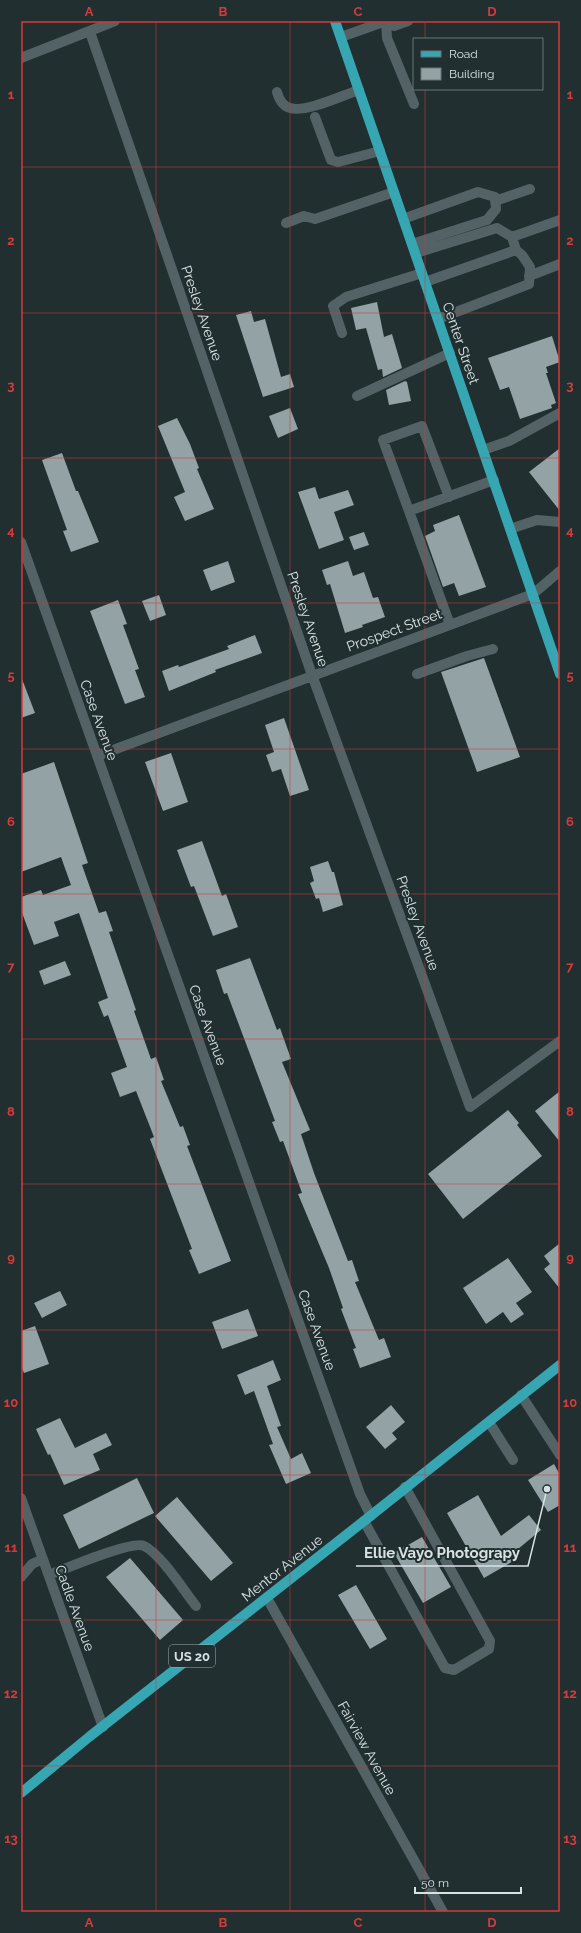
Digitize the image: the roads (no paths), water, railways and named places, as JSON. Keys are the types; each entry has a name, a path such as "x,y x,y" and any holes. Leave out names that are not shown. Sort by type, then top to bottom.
{"main road":[{"name":"Center Street","path":"336,21 559,669"},
{"name":"Mentor Avenue","path":"21,1793 368,1519 405,1487 489,1422 560,1364"}],"street":[{"path":"21,58 115,21"},
{"path":"341,37 386,21"},
{"path":"386,21 394,26 408,21"},
{"path":"386,21 387,38 414,104"},
{"name":"Presley Avenue","path":"90,32 312,675 470,1108 560,1042"},
{"path":"278,92 280,101 289,108 303,109 359,90"},
{"path":"316,117 331,160 338,162 380,151"},
{"path":"495,201 530,189"},
{"path":"286,223 304,216 315,219 394,192"},
{"path":"404,219 478,192 495,197 496,209 487,220 414,249"},
{"path":"512,238 560,220"},
{"path":"414,249 497,228 512,238 516,250 522,254 530,267 529,284 438,319"},
{"path":"342,333 333,306 346,297 424,278 516,250"},
{"path":"529,276 560,264"},
{"path":"357,396 450,353"},
{"path":"483,450 509,441 560,413"},
{"path":"448,497 422,426 383,440 450,625"},
{"path":"409,511 494,480"},
{"path":"510,529 537,520 560,522"},
{"name":"Case Avenue","path":"21,542 368,1519 445,1668 454,1670 490,1649 490,1641 405,1487"},
{"name":"Prospect Street","path":"97,756 533,594 560,571"},
{"path":"417,674 467,656 493,649"},
{"path":"521,1396 560,1455"},
{"path":"489,1422 513,1460"},
{"name":"Cadle Avenue","path":"21,1498 103,1727"},
{"path":"49,1575 128,1546 144,1545 155,1554 196,1606"},
{"path":"21,1577 32,1564 43,1559"},
{"name":"Fairview Avenue","path":"267,1598 443,1912"}],"place":[{"name":"Ellie Vayo Photograpy","path":"547,1489"}]}
